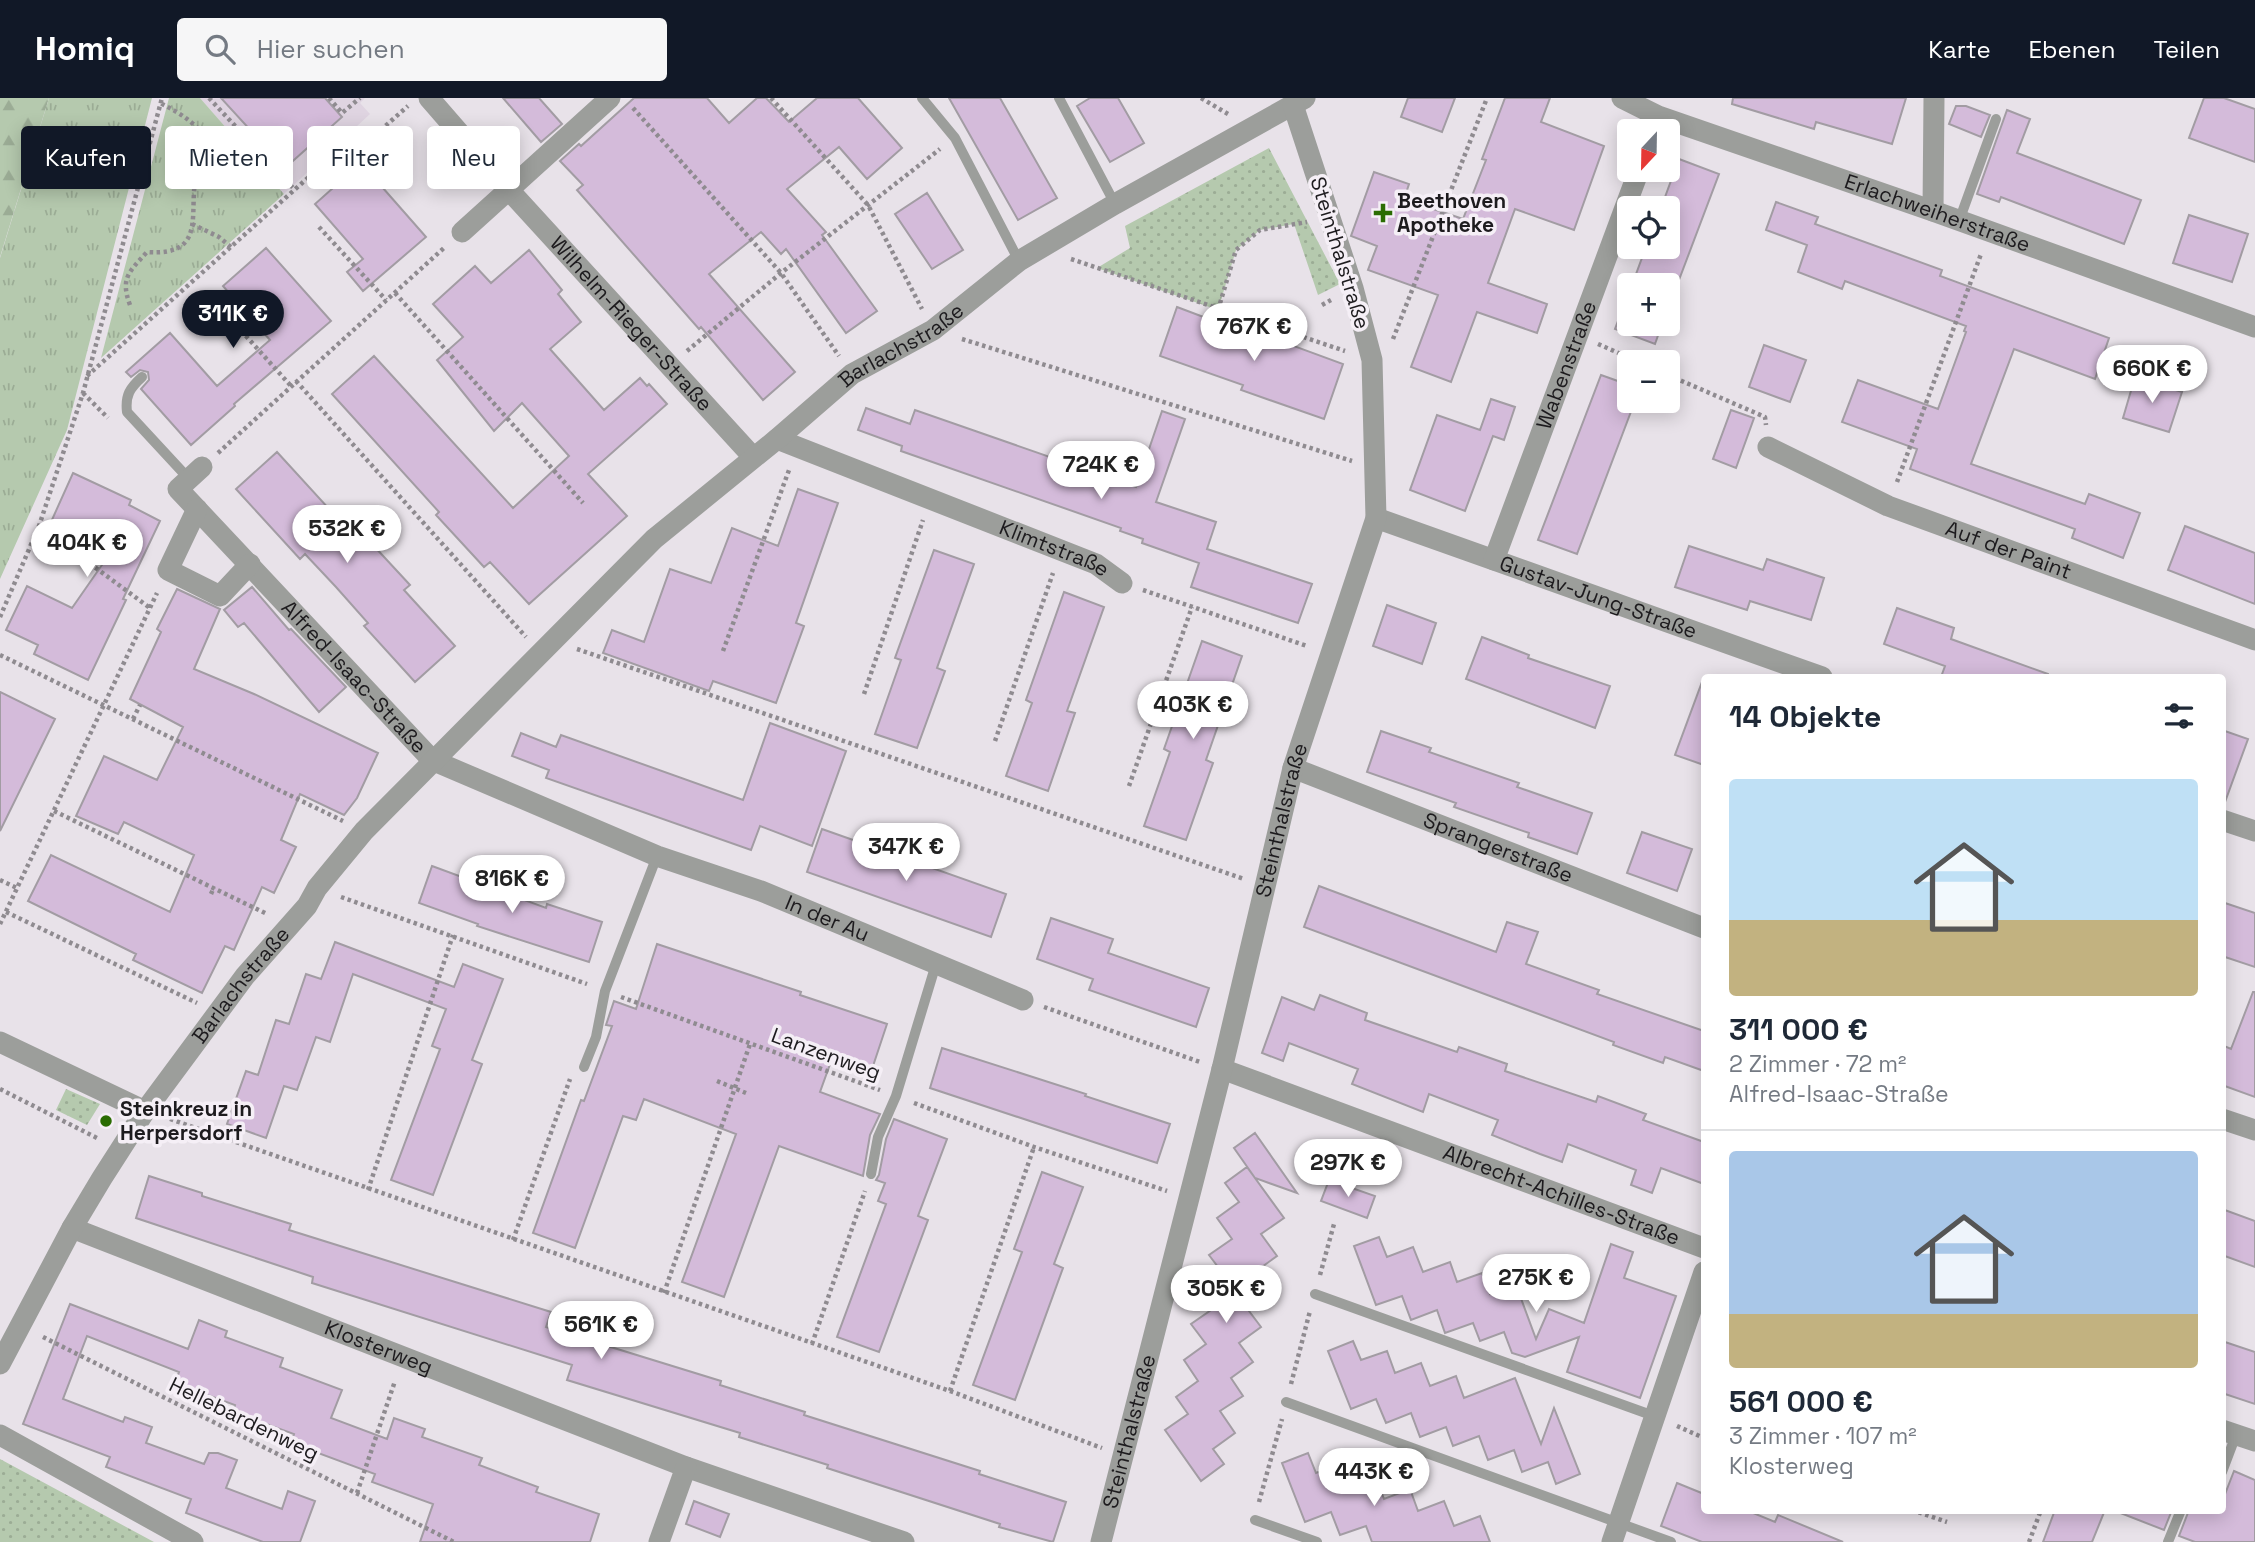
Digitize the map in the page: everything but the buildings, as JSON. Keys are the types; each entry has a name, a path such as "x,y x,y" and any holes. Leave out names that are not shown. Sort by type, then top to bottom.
{"street":[{"name":"Wilhelm-Rieger-Straße","path":"429,98 668,367 753,457"},
{"path":"462,232 611,98"},
{"name":"Erlachweiherstraße","path":"1622,98 1649,119"},
{"path":"1933,211 1934,98"},
{"name":"Barlachstraße","path":"0,1364 72,1228 145,1111 245,976 290,925 364,831 654,539 852,374 933,330 1019,261 1040,248 1299,102"},
{"name":"Steinthalstraße","path":"1101,1542 1222,1069 1293,768 1377,518 1372,360 1353,288 1329,218 1299,102"},
{"name":"Erlachweiherstraße","path":"1680,132 1933,211 2255,327"},
{"name":"Wabenstraße","path":"1494,561 1635,182"},
{"name":"Klimtstraße","path":"777,439 1096,564 1122,583"},
{"name":"Auf der Paint","path":"1768,447 1888,506 2255,640"},
{"name":"Alfred-Isaac-Straße","path":"195,473 178,489 432,760"},
{"path":"197,509 168,570 220,596 250,564"},
{"name":"Gustav-Jung-Straße","path":"1377,518 1814,674"},
{"name":"In der Au","path":"432,760 657,856 761,891 1023,1000"},
{"name":"Sprangerstraße","path":"1293,768 1701,927"},
{"path":"2226,821 2255,831"},
{"path":"0,1042 145,1111"},
{"name":"Albrecht-Achilles-Straße","path":"1222,1069 1701,1247"},
{"path":"2226,1120 2255,1130"},
{"name":"Klosterweg","path":"72,1228 686,1466 904,1542"},
{"path":"1615,1532 1701,1281"},
{"path":"0,1435 193,1542"},
{"path":"659,1542 686,1466"}],"lane":[{"path":"922,98 955,138 1019,261"},
{"path":"1059,98 1115,204"},
{"path":"1959,221 1996,119"},
{"path":"142,377 126,397 127,412 195,473"},
{"path":"584,1067 596,1037 605,991 657,856"},
{"path":"871,1174 878,1137 896,1096 936,964"},
{"path":"1315,1294 1654,1416"},
{"path":"1286,1402 1615,1532 1671,1542"},
{"path":"2226,1463 2238,1435"},
{"path":"2168,1542 2179,1514"},
{"path":"1255,1520 1317,1542"}],"path":[{"path":"209,98 295,190"},
{"path":"329,98 342,113 360,98"},
{"path":"86,377 351,140 383,128 418,98"},
{"path":"624,98 781,273 852,374"},
{"path":"771,98 868,205 933,330 1376,468"},
{"path":"1392,340 1487,98"},
{"path":"0,617 38,526 83,393 161,101 194,122 211,146 198,168 190,236 180,246 164,253 147,252 125,277 125,293 130,305"},
{"path":"668,367 781,273 955,138"},
{"path":"1218,310 1236,250 1260,230 1329,218"},
{"path":"192,224 219,237 231,247"},
{"path":"319,227 386,300"},
{"path":"195,473 462,232"},
{"path":"1888,506 1989,233"},
{"path":"1040,248 1372,360"},
{"path":"395,293 583,503"},
{"path":"227,315 291,386"},
{"path":"1578,336 1617,353"},
{"path":"1680,380 1765,417 1768,447"},
{"path":"296,381 547,647 1266,887"},
{"path":"723,651 797,447"},
{"path":"864,694 930,499"},
{"path":"38,526 150,608"},
{"path":"995,741 1061,550"},
{"path":"0,924 168,570"},
{"name":"Klimtstraße","path":"1122,583 1330,654"},
{"path":"1129,786 1192,607"},
{"path":"0,655 331,815"},
{"path":"133,719 140,705"},
{"path":"54,811 290,925"},
{"path":"0,880 17,888"},
{"path":"211,894 214,887"},
{"name":"Lanzenweg","path":"317,888 1034,1147 1189,1198"},
{"path":"6,912 217,1013"},
{"path":"368,1190 453,935"},
{"path":"1023,1000 1222,1069"},
{"path":"664,1293 750,1044"},
{"path":"513,1240 573,1070 584,1067"},
{"path":"718,1081 746,1093"},
{"path":"0,1089 121,1150"},
{"path":"145,1111 950,1391 1122,1455"},
{"path":"950,1391 1034,1147"},
{"path":"812,1344 871,1174"},
{"path":"1255,1520 1334,1224"},
{"name":"Hellebardenweg","path":"20,1326 454,1542"},
{"path":"357,1493 403,1357"},
{"path":"1924,1514 1947,1522"},
{"path":"2029,1542 2040,1514"}],"shaded area":[{"path":"200,98 365,98 360,103 370,114 357,126 307,126 307,173 293,186 293,126 224,126"}],"green space":[{"path":"0,98 49,98 40,126 21,126 21,189 0,257"},
{"path":"49,98 152,98 145,126 40,126"},
{"path":"169,98 200,98 224,126 165,126 165,189 280,189 284,194 101,358 145,189 151,189 151,167"},
{"path":"1269,148 1340,284 1318,295 1294,224 1260,230 1236,250 1218,310 1097,268 1130,248 1125,226"},
{"path":"21,189 129,189 67,430 0,579 0,258"},
{"path":"66,1089 100,1104 87,1125 56,1110"},
{"path":"0,1459 154,1542 0,1542"}],"place":[{"name":"Beethoven Apotheke","path":"1383,213"},
{"name":"Steinkreuz in Herpersdorf","path":"106,1121"}]}
